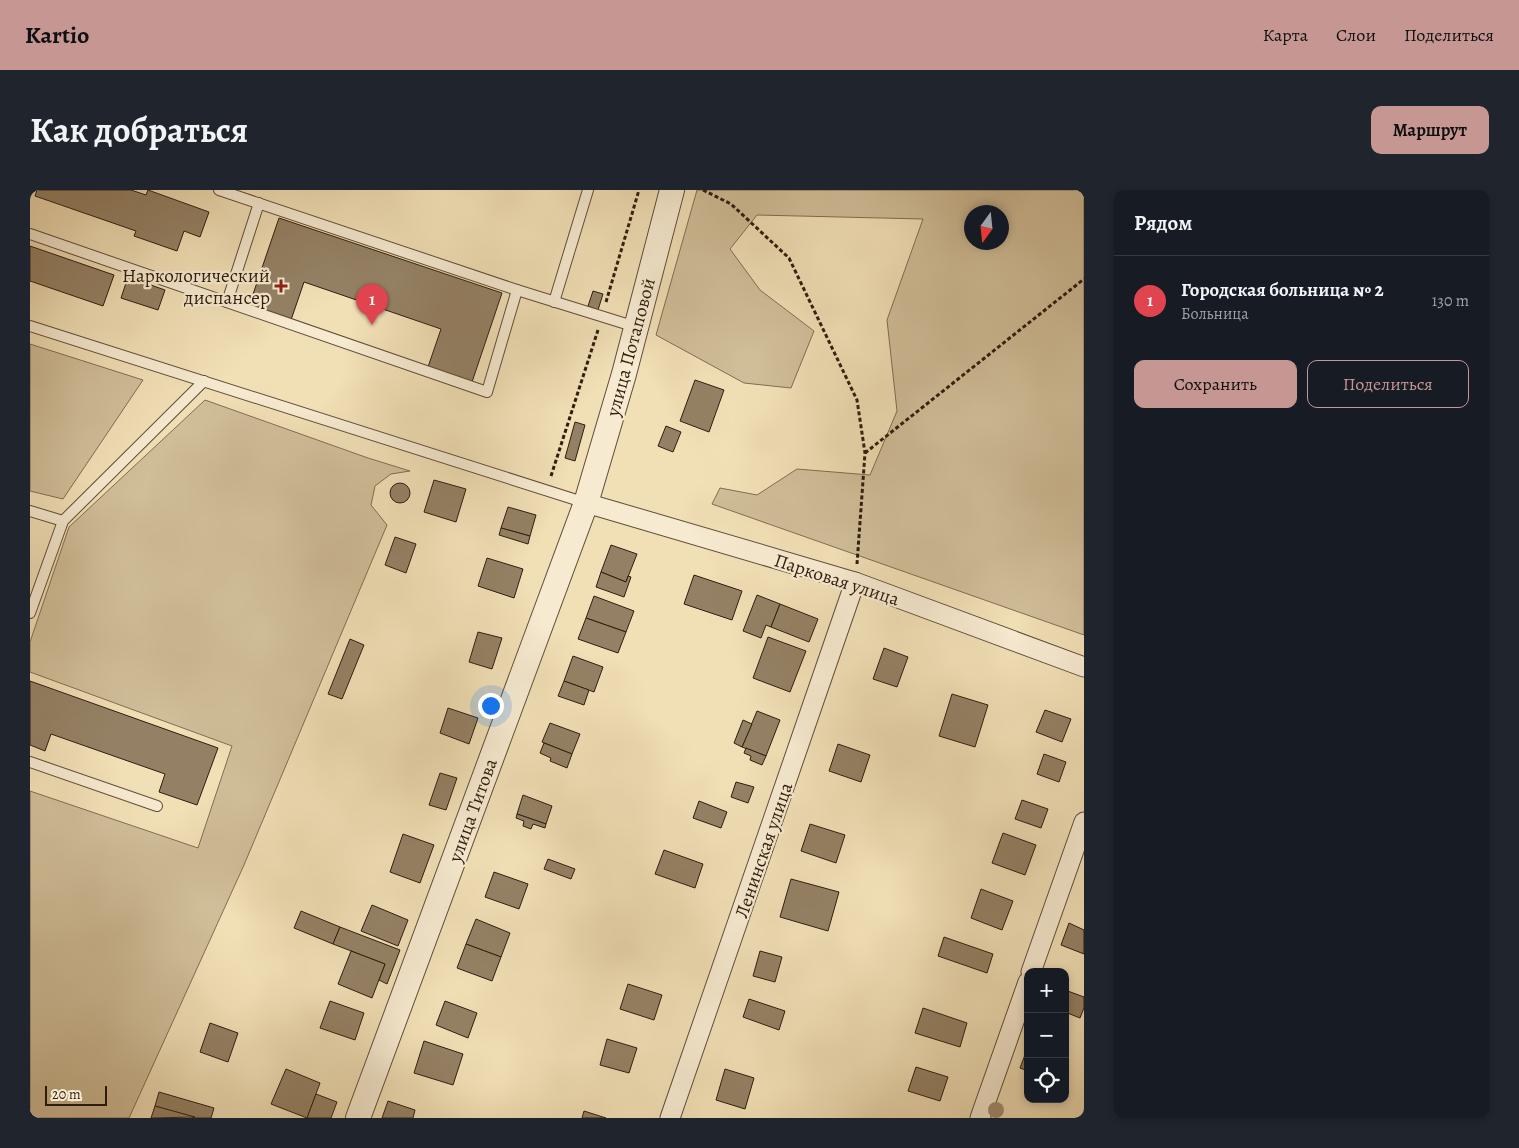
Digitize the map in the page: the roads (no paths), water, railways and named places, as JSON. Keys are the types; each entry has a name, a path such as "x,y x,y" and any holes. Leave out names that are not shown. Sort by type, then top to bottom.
{"street":[{"name":"улица Потаповой","path":"586,503 636,327 672,190"},
{"name":"Парковая улица","path":"586,503 856,582 1084,667"},
{"name":"улица Титова","path":"358,1118 586,503"},
{"name":"Ленинская улица","path":"670,1118 856,582"},
{"path":"1032,968 1084,822"},
{"path":"980,1118 1024,993"}],"lane":[{"path":"219,190 517,290 636,327"},
{"path":"554,302 588,190"},
{"path":"227,302 259,203"},
{"path":"30,234 487,392 517,290"},
{"path":"30,326 586,503"},
{"path":"30,613 63,521 204,381"},
{"path":"30,511 63,521"},
{"path":"30,762 158,806"}],"place":[{"name":"Наркологический диспансер","path":"281,286"},
{"name":"Городская больница № 2","path":"372,325"}]}
